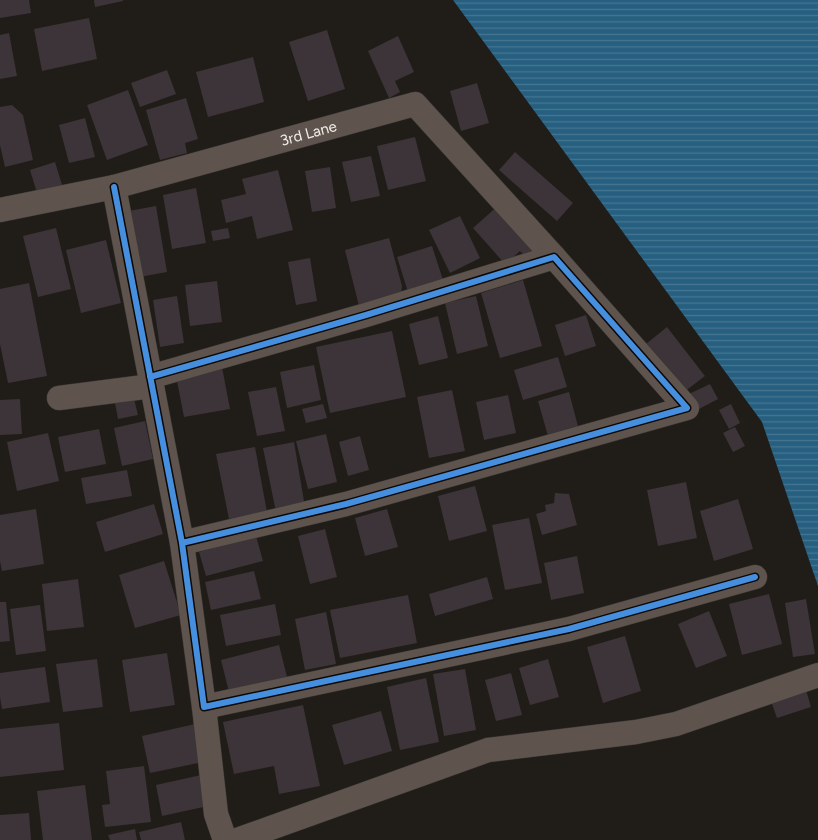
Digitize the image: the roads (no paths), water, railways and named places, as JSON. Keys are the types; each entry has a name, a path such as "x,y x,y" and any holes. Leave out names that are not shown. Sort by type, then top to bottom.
{"street":[{"name":"3rd Lane","path":"0,210 114,187 415,104 554,257"},
{"path":"114,187 182,544 216,814 225,840"},
{"path":"59,398 151,381 554,257 687,408 346,504 182,544"},
{"path":"204,707 569,629 755,577"},
{"path":"237,840 488,750 636,732 676,724 818,676"}],"water":[{"path":"453,0 818,0 818,586 762,422"}]}
